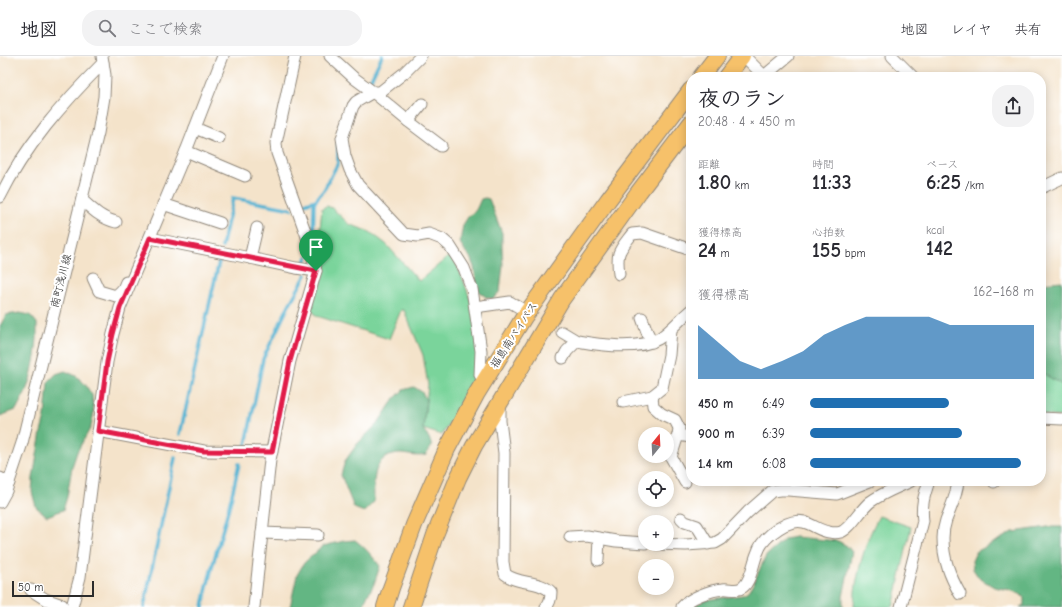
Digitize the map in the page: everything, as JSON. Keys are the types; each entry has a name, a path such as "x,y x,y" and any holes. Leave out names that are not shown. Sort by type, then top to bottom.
{"highway":[{"path":"705,72 717,56"},
{"path":"730,72 743,56"},
{"name":"福島南バイパス","path":"385,607 414,525 447,449 477,393 524,317 608,200 686,97"},
{"name":"福島南バイパス","path":"411,607 435,535 458,478 474,446 562,299 638,193 686,130"}],"street":[{"path":"72,607 80,577 107,362 120,308 186,151 222,56"},
{"path":"254,607 272,452 290,361 316,271 310,245 277,153 276,142 295,56"},
{"path":"330,56 354,78 441,146"},
{"path":"422,56 380,92 373,92 353,106 342,138 345,156 358,185 404,234 418,236 429,234 442,239 450,246 464,268 472,288 475,307 481,351 480,375"},
{"path":"743,56 760,72"},
{"path":"769,72 788,56"},
{"path":"892,56 908,72"},
{"path":"0,196 3,184 33,142 102,59"},
{"name":"南町浅川線","path":"0,502 6,491 3,482 22,443 98,133 103,104 104,76 102,59"},
{"path":"408,121 422,104"},
{"path":"194,128 220,138"},
{"path":"186,151 245,176"},
{"path":"1046,186 1062,178"},
{"path":"82,200 98,214 116,222"},
{"path":"163,204 220,223"},
{"path":"250,258 257,228"},
{"path":"619,274 617,260 619,253 632,234 642,233 686,248"},
{"path":"150,238 316,271"},
{"path":"93,278 99,291 116,296 123,289 129,276 136,270"},
{"path":"475,307 510,302 522,310"},
{"path":"562,332 577,341 590,344 614,346 639,345 658,339 686,315"},
{"path":"642,318 652,342"},
{"path":"623,402 652,396 662,388 669,355 671,329"},
{"path":"563,358 567,351 577,341"},
{"path":"652,396 653,406 662,414 675,420 679,428 671,457 685,482"},
{"path":"500,403 500,421 504,453 503,562 505,574 513,579 539,585 548,589 551,592 551,598 546,607"},
{"path":"1046,418 1062,419"},
{"path":"98,431 204,451 272,452"},
{"path":"678,435 686,436"},
{"path":"674,545 715,543 722,539 748,512 772,492 788,490 837,494 857,486"},
{"path":"682,607 692,599 714,590 737,590 743,588 748,580 757,552 770,535 780,527 789,523 800,521 806,522 826,532 837,533 843,531 871,501 901,486"},
{"path":"901,607 923,521 923,499 927,486"},
{"path":"957,486 952,507 944,529 943,549 948,570 960,594"},
{"path":"681,518 685,522 697,526 708,544"},
{"path":"262,533 318,535"},
{"path":"570,537 587,536 638,542"},
{"path":"598,560 599,538"},
{"path":"30,590 45,599 62,605 62,607"}],"green space":[{"path":"481,199 489,199 502,233 503,265 500,291 493,299 486,297 478,291 474,267 470,257 463,249 460,242 463,225 468,217 476,210"},
{"path":"327,206 332,208 349,224 370,232 386,244 419,281 448,257 455,261 474,310 478,354 476,379 442,435 423,429 428,385 423,355 404,310 401,310 389,339 317,316 309,307 317,260 322,208"},
{"path":"1062,281 1062,385 1046,375 1046,283"},
{"path":"20,313 30,315 37,323 35,357 26,391 16,410 0,416 0,326 6,315"},
{"path":"65,371 76,376 85,384 92,395 94,412 91,427 77,452 72,467 67,497 63,510 47,516 36,507 32,492 33,478 45,417 48,382 56,374"},
{"path":"1046,375 1062,385 1062,417 1046,415"},
{"path":"414,387 422,392 426,399 423,429 432,446 426,455 417,456 399,454 386,457 377,467 375,474 374,502 364,512 354,508 341,475 345,461 358,443 378,423 394,399 403,390"},
{"path":"879,516 911,527 893,607 854,607 855,591 861,562 870,534"},
{"path":"1048,527 1062,527 1062,607 1020,607 1024,605 1024,598 1020,594 1010,590 994,587 979,578 973,569 972,561 976,552 1013,532"},
{"path":"795,537 838,541 847,546 852,552 843,597 843,607 691,607 705,600 743,595 748,592 766,556 785,539"},
{"path":"355,540 380,566 374,584 365,600 364,607 290,607 297,575 304,563 323,546"}],"waterway":[{"path":"368,85 382,56"},
{"path":"313,240 314,204 324,190 338,163 338,143"},
{"path":"222,247 233,198 292,209"},
{"path":"301,205 316,200"},
{"path":"180,434 220,257"},
{"path":"304,265 307,257"},
{"path":"246,445 263,359 289,305 306,275"},
{"path":"144,607 175,458"},
{"path":"203,607 210,573 228,511 239,464"}],"route":[{"path":"150,238 316,271 290,361 272,452 204,451 98,431 107,362 120,308 150,238"}]}
